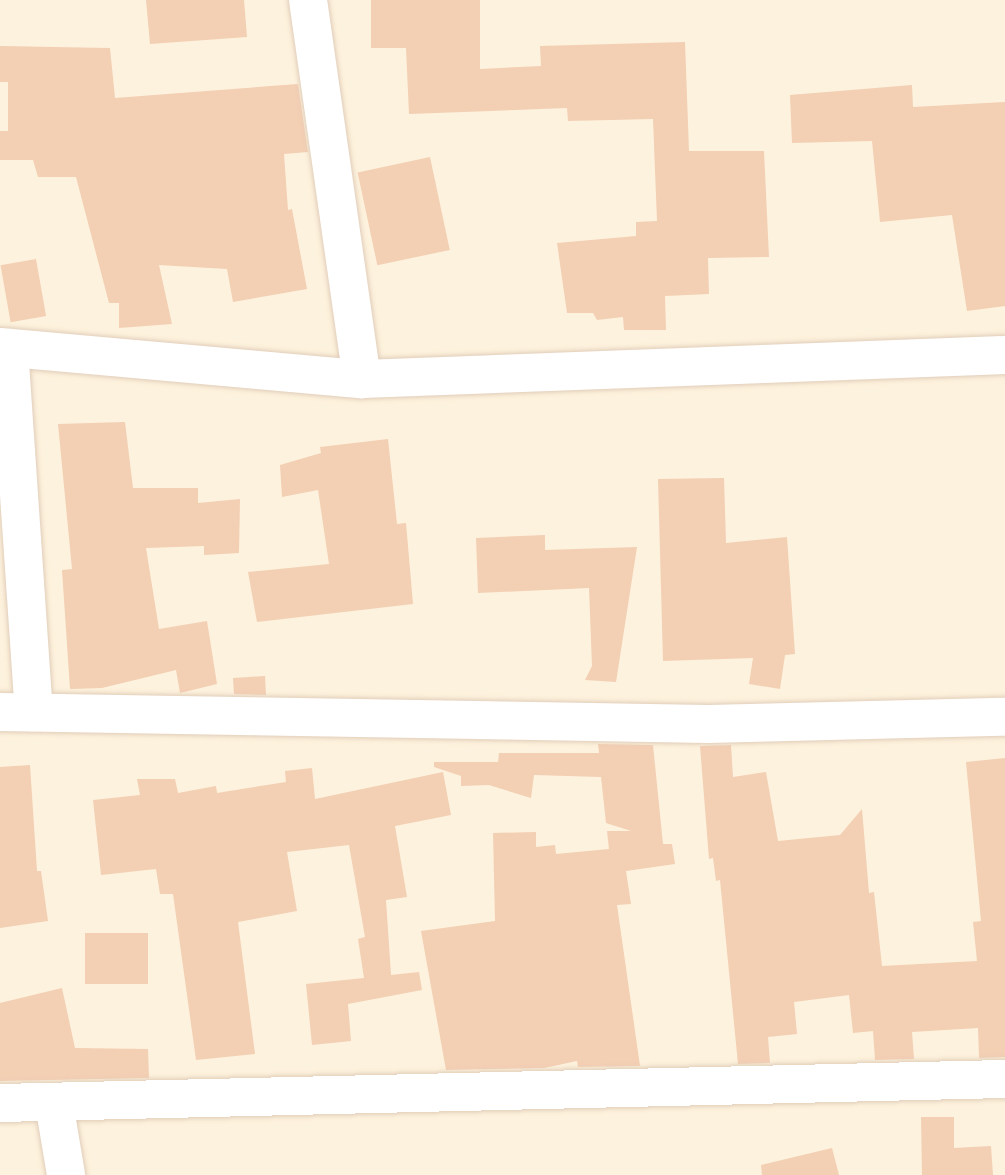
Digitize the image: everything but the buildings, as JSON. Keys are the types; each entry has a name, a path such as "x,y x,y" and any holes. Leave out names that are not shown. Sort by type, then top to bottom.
{"street":[{"path":"308,0 362,379"},
{"path":"1005,355 362,379 4,347 17,712 708,724 1005,717"},
{"path":"0,1103 1005,1079"},
{"path":"54,1103 66,1175"}]}
